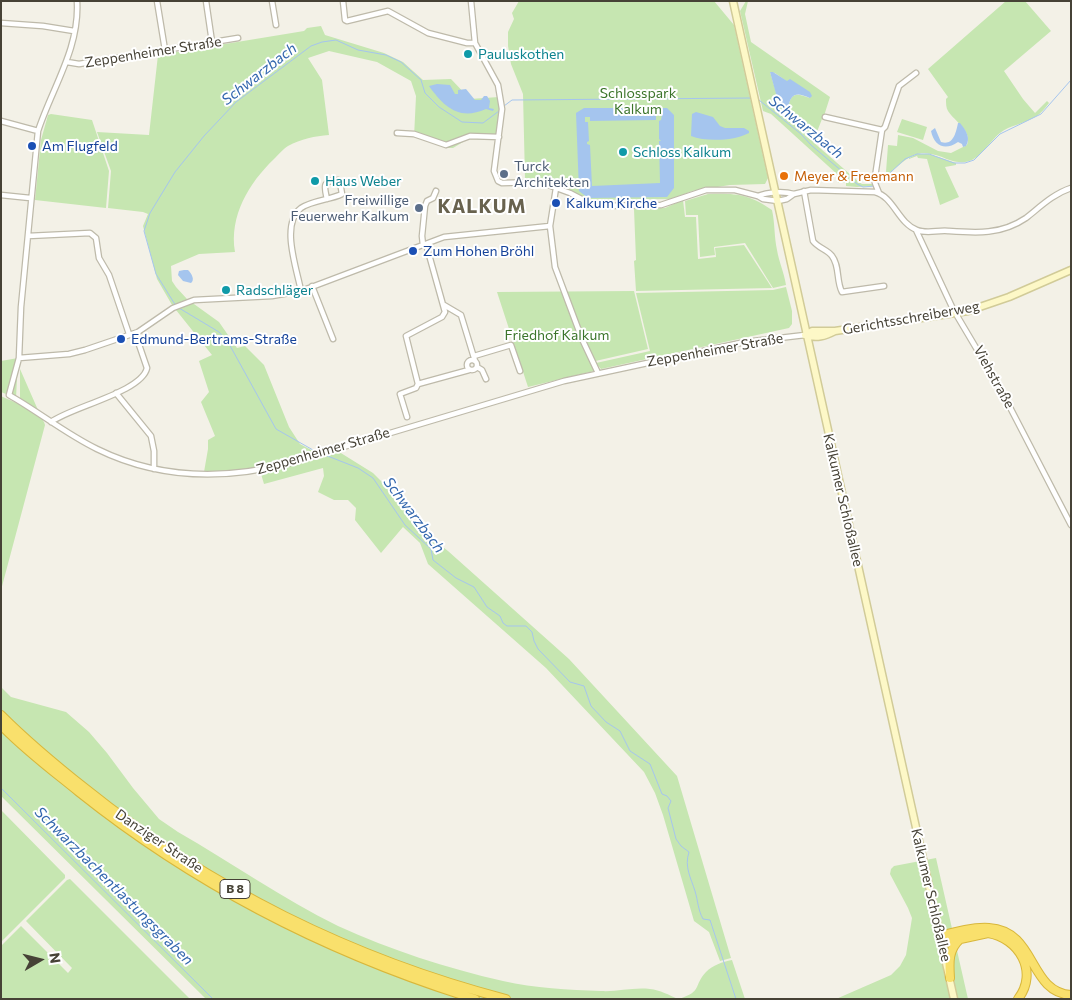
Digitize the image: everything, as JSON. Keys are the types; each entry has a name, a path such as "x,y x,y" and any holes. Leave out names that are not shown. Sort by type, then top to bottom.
{"highway":[{"name":"Danziger Straße","path":"1,715 56,765 115,812 172,852 232,888 277,913 342,943 436,979 506,999"},
{"name":"Danziger Straße","path":"1,725 50,769 110,817 168,857 226,893 340,950 475,999"},
{"path":"941,940 980,928 998,929 1007,932 1022,945 1044,981 1055,990 1071,995"},
{"path":"941,940 960,939 988,933 996,934 1010,941 1021,954 1026,972 1026,981 1018,999"},
{"path":"950,978 949,963 951,950 960,939"}],"main road":[{"name":"Kalkumer Schloßallee","path":"733,1 954,999"},
{"name":"Gerichtsschreiberweg","path":"806,335 813,338 820,337 835,331 955,313 1001,300 1071,270"}],"street":[{"name":"Zeppenheimer Straße","path":"78,1 67,62 38,131 30,198 21,307 19,358 10,395 97,450 154,469 197,475 240,473 272,468 531,390 598,373 745,342 806,335"},
{"path":"157,1 165,50"},
{"path":"206,1 212,42"},
{"path":"272,1 276,25"},
{"path":"343,1 345,20 347,21 388,11 428,33 467,43 475,43"},
{"path":"471,1 475,43 498,85 502,109 494,171 498,181 509,183 540,182 570,193 587,203 599,206 661,205 706,190 735,190 758,196 763,200 778,201 787,200 794,194"},
{"path":"1,23 44,26 74,31"},
{"name":"Zeppenheimer Straße","path":"67,62 79,64 238,38"},
{"path":"878,193 875,185 882,130 900,86 916,73"},
{"path":"825,118 882,130"},
{"path":"1,120 38,131"},
{"path":"397,133 414,134 446,145 470,136 499,137"},
{"path":"301,291 291,240 291,225 302,207 327,199 342,194 338,180 330,181 324,187 327,199"},
{"path":"556,188 550,226 555,267 559,281 598,373"},
{"path":"758,196 776,193 794,194 804,191 832,190 878,193 884,197 906,224 916,230 982,233 1003,229 1024,219 1058,193 1071,188"},
{"path":"418,384 406,336 442,317 445,312 422,236 425,206 427,201 433,198 436,191"},
{"path":"804,191 813,241 832,256 839,287 842,292 884,286"},
{"path":"1,195 30,198"},
{"path":"19,358 69,354 132,333 154,322 173,308 194,300 272,296 301,291 444,237 550,226"},
{"name":"Viehstraße","path":"916,230 955,313 1001,390 1071,525"},
{"path":"28,236 90,233 95,237 99,258 109,275 147,368 140,380 116,393 60,415 51,422"},
{"path":"312,286 333,339"},
{"path":"444,306 461,315 476,361 486,380"},
{"path":"470,370 467,365 468,362 476,361 512,345 520,371"},
{"path":"407,417 400,394 416,388 418,384 474,370 476,361"},
{"path":"116,393 151,436 154,451 154,469"}],"green space":[{"name":"Schlosspark Kalkum","path":"519,1 714,1 734,25 768,178 765,184 730,185 692,191 673,199 590,200 540,179 525,179 523,94 511,64 508,46 508,32 514,19 512,13"},
{"path":"746,1 748,1 745,14 751,42 830,97 813,142 859,182 862,184 873,184 874,186 857,187 846,186 846,183 838,183 838,175 771,114 763,111 740,11","holes":["770,72 775,73 810,98 795,95 791,99 788,108 776,92"]},
{"path":"1006,1 1025,1 1051,31 1004,71 1035,113 1047,101 1049,103 1037,116 1000,133 979,155 970,161 959,162 933,154 918,154 907,159 888,174 886,172 888,145 897,146 898,135 913,138 938,151 951,153 967,145 968,140 965,131 947,110 946,99 948,97 928,69"},
{"path":"321,26 325,35 384,53 403,62 423,80 451,79 470,99 499,97 496,140 468,139 453,148 447,148 414,137 416,96 411,81 377,62 329,51 308,58 322,80 329,135 308,138 288,146 265,168 249,189 238,213 234,239 235,252 199,254 171,266 172,281 187,299 219,322 237,348 245,346 264,365 289,427 300,444 317,453 267,467 231,473 204,472 208,440 215,436 201,402 209,392 199,361 212,355 172,305 157,279 143,226 148,214 108,208 111,171 97,132 149,135 158,55 304,31 307,28"},
{"path":"48,115 92,120 109,171 106,208 35,200 41,140"},
{"path":"902,119 927,127 923,140 897,132"},
{"path":"917,154 929,154 956,163 956,165 945,167 959,197 940,205 927,159 918,158 917,156 909,159"},
{"path":"708,194 742,196 772,210 776,245 786,285 773,288 745,243 714,247 715,255 700,257 698,215 686,215 685,201"},
{"path":"683,200 685,217 696,217 698,259 716,257 715,248 744,245 772,288 636,291 634,209 665,208"},
{"path":"786,287 792,311 792,324 789,328 601,369 596,363 650,351 636,293 773,290"},
{"name":"Friedhof Kalkum","path":"634,291 648,349 591,362 594,371 528,387 497,292"},
{"path":"18,358 16,398 1,392 1,361"},
{"path":"20,369 38,410 20,401"},
{"path":"1,396 33,412 43,420 45,425 1,590"},
{"path":"336,450 373,473 392,492 416,526 448,551 569,659 677,776 731,958 720,961 709,932 694,921 663,815 655,793 644,772 546,668 428,564 420,543 403,527 381,553 355,520 356,508 348,500 334,500 318,492 324,476 323,468 264,484 261,474"},
{"path":"1,687 11,697 66,712 89,732 159,819 277,893 338,926 419,958 503,981 539,987 576,990 650,989 678,999 206,999 1,796"},
{"path":"1,810 65,875 65,878 1,942"},
{"path":"936,858 968,999 836,999 891,975 900,966 906,955 912,918 890,874 891,869 894,866"},
{"path":"70,879 190,999 1,999 1,946 21,926 68,973 72,968 26,921"},
{"path":"732,960 745,999 679,999 695,991 702,977 709,970 718,964"}],"water":[{"path":"770,72 787,81 790,79 810,92 812,96 810,98 795,95 791,99 788,108 785,108 778,101"},
{"path":"437,84 450,85 455,94 458,94 458,90 466,89 475,100 481,100 484,96 487,96 490,101 489,108 494,109 493,111 486,109 468,113 460,113 453,110 440,100 429,86"},
{"path":"584,108 667,108 674,115 674,188 667,197 588,198 579,191 576,113","holes":["656,115 662,115 659,121 659,139 661,141 659,141 660,183 592,186 590,145 587,144 589,141 588,122 585,122 585,117 590,117 590,121 656,120"]},
{"path":"696,112 713,117 720,126 725,128 744,128 749,133 736,138 720,140 691,136 692,114"},
{"path":"958,123 960,123 967,134 966,146 963,147 958,142 949,146 941,146 932,136 931,131 935,128 941,142 948,142 953,138"},
{"path":"188,270 192,275 193,280 191,283 183,281 178,275 179,271"}],"waterway":[{"name":"Schwarzbach","path":"176,306 156,274 144,231 150,213 175,172 204,136 236,102 311,46 336,40 358,50 386,55 401,62 421,80 425,93 439,107 462,122 483,123 499,111"},
{"name":"Schwarzbach","path":"878,184 905,159 917,154 929,154 954,163 965,163 974,160 1000,134 1041,114 1071,80"},
{"name":"Schwarzbach","path":"504,106 512,100 753,98"},
{"name":"Schwarzbach","path":"759,100 801,134 811,145 857,184 863,187 875,186"},
{"name":"Schwarzbach","path":"179,308 219,332 228,342 276,429 313,450"},
{"name":"Schwarzbach","path":"325,455 358,468 373,478 405,525 431,549 433,560 456,578 474,587 487,607 500,616 503,623 507,626 526,626 532,632 538,649 570,682 584,686 591,706 606,722 620,731 630,751 650,764 662,794 671,801 668,808 676,839 689,852 687,863 700,912 703,919 710,920 736,999"},
{"name":"Schwarzbachentlastungsgraben","path":"1,788 213,999"}],"place":[{"name":"Pauluskothen","path":"468,54"},
{"name":"Am Flugfeld","path":"32,146"},
{"name":"Schloss Kalkum","path":"623,152"},
{"name":"Turck Architekten","path":"504,174"},
{"name":"Meyer & Freemann","path":"784,176"},
{"name":"Haus Weber","path":"315,181"},
{"name":"Kalkum Kirche","path":"556,203"},
{"name":"Freiwillige Feuerwehr Kalkum","path":"419,208"},
{"name":"Zum Hohen Bröhl","path":"413,251"},
{"name":"Radschläger","path":"226,290"},
{"name":"Edmund-Bertrams-Straße","path":"121,339"}],"district":[{"name":"KALKUM","path":"482,207"}]}
